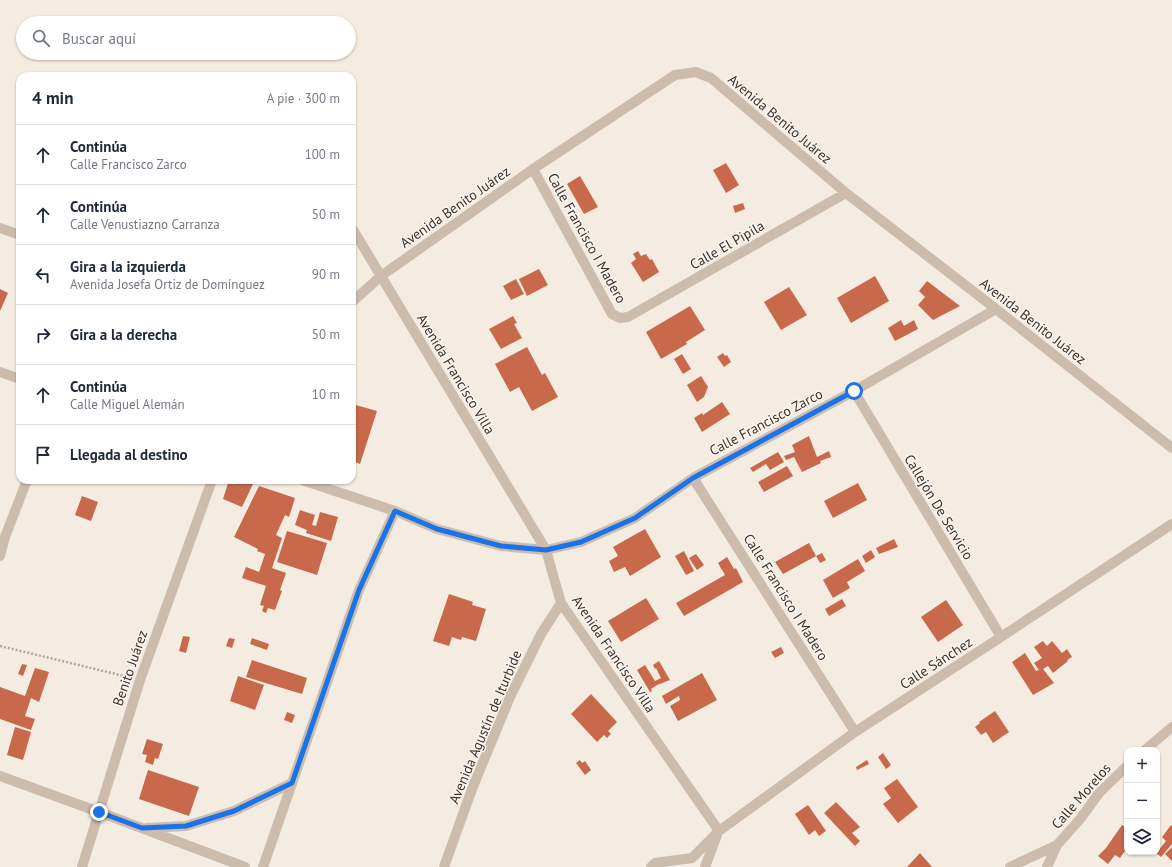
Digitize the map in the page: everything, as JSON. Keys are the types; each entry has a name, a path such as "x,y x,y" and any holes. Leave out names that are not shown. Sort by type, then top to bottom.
{"street":[{"name":"Avenida Benito Juárez","path":"356,298 381,276 533,169 675,75 696,72 711,78 846,193 1172,448"},
{"name":"Calle Francisco I Madero","path":"533,169 612,314 620,318"},
{"name":"Calle El Pipila","path":"620,318 628,317 846,193"},
{"path":"0,228 16,234"},
{"name":"Avenida Francisco Villa","path":"356,235 546,550 561,603 719,831"},
{"name":"Calle Francisco Zarco","path":"314,484 395,511 437,529 501,546 546,550 581,542 635,518 693,478 854,391 996,309"},
{"path":"0,372 16,378"},
{"name":"Callejón De Servicio","path":"854,391 1001,637"},
{"name":"Calle Francisco I Madero","path":"693,478 855,732"},
{"path":"0,556 5,537 25,484"},
{"name":"Benito Juárez","path":"82,867 140,680 211,484"},
{"path":"263,867 359,590 395,511"},
{"name":"Calle Sánchez","path":"719,831 855,732 1172,524"},
{"name":"Avenida Agustín de Iturbide","path":"444,867 472,789 510,697 541,634 561,603"},
{"path":"1149,747 1172,727"},
{"name":"Calle Morelos","path":"1057,845 1081,818 1099,793 1124,769"},
{"path":"0,776 245,867"},
{"path":"142,828 186,826 234,811 292,783"},
{"path":"651,867 655,863 692,858 719,831"},
{"path":"705,867 719,831"},
{"path":"1010,867 1057,845"},
{"path":"1047,867 1057,845"}],"path":[{"path":"0,646 140,680"}],"building":[{"path":"726,163 739,185 726,193 713,170"},
{"path":"580,176 598,207 584,214 567,184"},
{"path":"743,203 745,209 735,213 733,206"},
{"path":"638,251 641,256 646,254 650,260 652,259 659,272 643,282 631,263 636,259 633,254"},
{"path":"539,269 548,285 527,296 519,279"},
{"path":"875,276 889,301 851,323 837,298"},
{"path":"516,279 524,294 511,300 503,286"},
{"path":"927,281 960,306 933,320 918,305 925,297 919,291"},
{"path":"789,287 807,315 781,330 764,302"},
{"path":"0,289 8,293 0,311"},
{"path":"690,306 705,330 686,342 687,344 661,359 646,332"},
{"path":"513,316 517,323 514,324 522,338 501,349 489,329"},
{"path":"901,320 904,326 914,320 918,329 895,341 888,328"},
{"path":"527,347 542,375 545,373 558,397 532,411 519,387 510,392 495,364"},
{"path":"723,353 725,356 727,355 731,362 724,367 717,357"},
{"path":"682,354 691,369 683,374 674,359"},
{"path":"701,376 708,387 704,397 697,402 687,385"},
{"path":"722,402 730,414 702,432 694,418 702,413 703,415"},
{"path":"356,405 377,411 360,464 356,462"},
{"path":"809,436 817,457 829,451 831,457 820,461 821,463 802,472 794,457 786,460 784,456 795,452 792,445"},
{"path":"778,452 784,462 770,470 766,464 753,472 750,468"},
{"path":"787,466 793,476 764,492 758,482"},
{"path":"858,483 867,500 833,518 824,501"},
{"path":"228,484 253,484 242,507 223,499"},
{"path":"259,486 295,498 289,517 285,515 276,535 282,538 272,568 286,573 280,590 282,591 275,610 268,608 266,613 262,611 264,606 260,605 266,586 242,578 246,567 259,572 265,554 257,551 258,549 234,537"},
{"path":"82,496 98,502 91,521 75,515"},
{"path":"300,510 315,515 312,525 316,526 320,512 338,517 331,541 306,533 307,530 295,525"},
{"path":"645,529 661,557 630,576 625,567 614,572 609,561 618,556 613,547"},
{"path":"287,531 327,543 317,575 277,562"},
{"path":"894,539 898,547 879,554 876,548"},
{"path":"809,543 816,556 783,574 775,562"},
{"path":"871,550 875,557 866,563 862,556"},
{"path":"684,551 694,571 686,575 675,556"},
{"path":"822,553 826,560 820,563 816,556"},
{"path":"696,554 704,565 697,570 689,558"},
{"path":"727,557 734,569 736,568 743,582 684,616 676,603 725,575 718,563"},
{"path":"858,559 865,571 847,582 850,588 833,598 823,580"},
{"path":"449,594 473,602 472,605 486,609 476,641 462,637 461,640 452,637 449,646 433,641"},
{"path":"646,598 659,619 621,642 608,621"},
{"path":"842,599 846,606 829,616 825,609"},
{"path":"946,600 963,625 938,642 921,617"},
{"path":"183,636 190,637 186,653 179,651"},
{"path":"229,638 235,639 232,648 226,646"},
{"path":"252,638 269,644 267,650 250,644"},
{"path":"1043,641 1047,646 1052,641 1062,653 1067,649 1072,657 1053,673 1048,666 1043,669 1054,683 1033,695 1012,662 1025,653 1036,671 1039,670 1034,663 1042,658 1034,647"},
{"path":"781,647 784,653 775,658 771,652"},
{"path":"252,660 307,678 302,694 246,677"},
{"path":"659,661 670,680 657,685 651,689 652,691 650,692 637,670 645,665 655,681 661,678 653,665"},
{"path":"22,664 27,665 23,676 18,674"},
{"path":"35,668 49,672 39,702 31,698 25,716 35,719 31,730 0,719 0,687 25,696"},
{"path":"702,673 717,700 678,721 670,706 680,700 679,696 666,704 662,696"},
{"path":"238,676 264,685 255,710 230,701"},
{"path":"591,694 617,722 608,731 611,734 607,738 604,735 597,742 571,714"},
{"path":"995,711 1009,732 993,743 986,732 981,735 975,727 980,723 979,722"},
{"path":"287,712 295,715 292,723 284,720"},
{"path":"15,727 31,732 23,760 7,755"},
{"path":"147,739 163,744 158,759 155,758 153,765 145,762 147,755 142,754"},
{"path":"883,753 891,765 886,769 878,757"},
{"path":"580,760 582,763 585,761 591,770 585,775 576,763"},
{"path":"867,760 869,764 857,770 856,767"},
{"path":"148,770 199,787 189,816 139,799"},
{"path":"897,779 918,807 898,823 883,804 891,798 884,788"},
{"path":"836,802 860,827 852,833 860,841 855,846 824,813"},
{"path":"808,805 826,831 819,836 815,830 809,835 795,814"},
{"path":"1122,825 1124,826 1124,852 1120,858 1115,855 1108,864 1098,856 1106,848"},
{"path":"1171,825 1172,844 1161,857 1159,855 1160,855 1160,848 1166,841 1162,837"},
{"path":"1172,847 1172,861 1165,854"},
{"path":"920,853 932,867 907,867"}],"route":[{"path":"99,812 142,828 186,826 234,811 292,783 359,590 395,511 437,529 501,546 546,550 581,542 635,518 693,478 854,391"}]}
